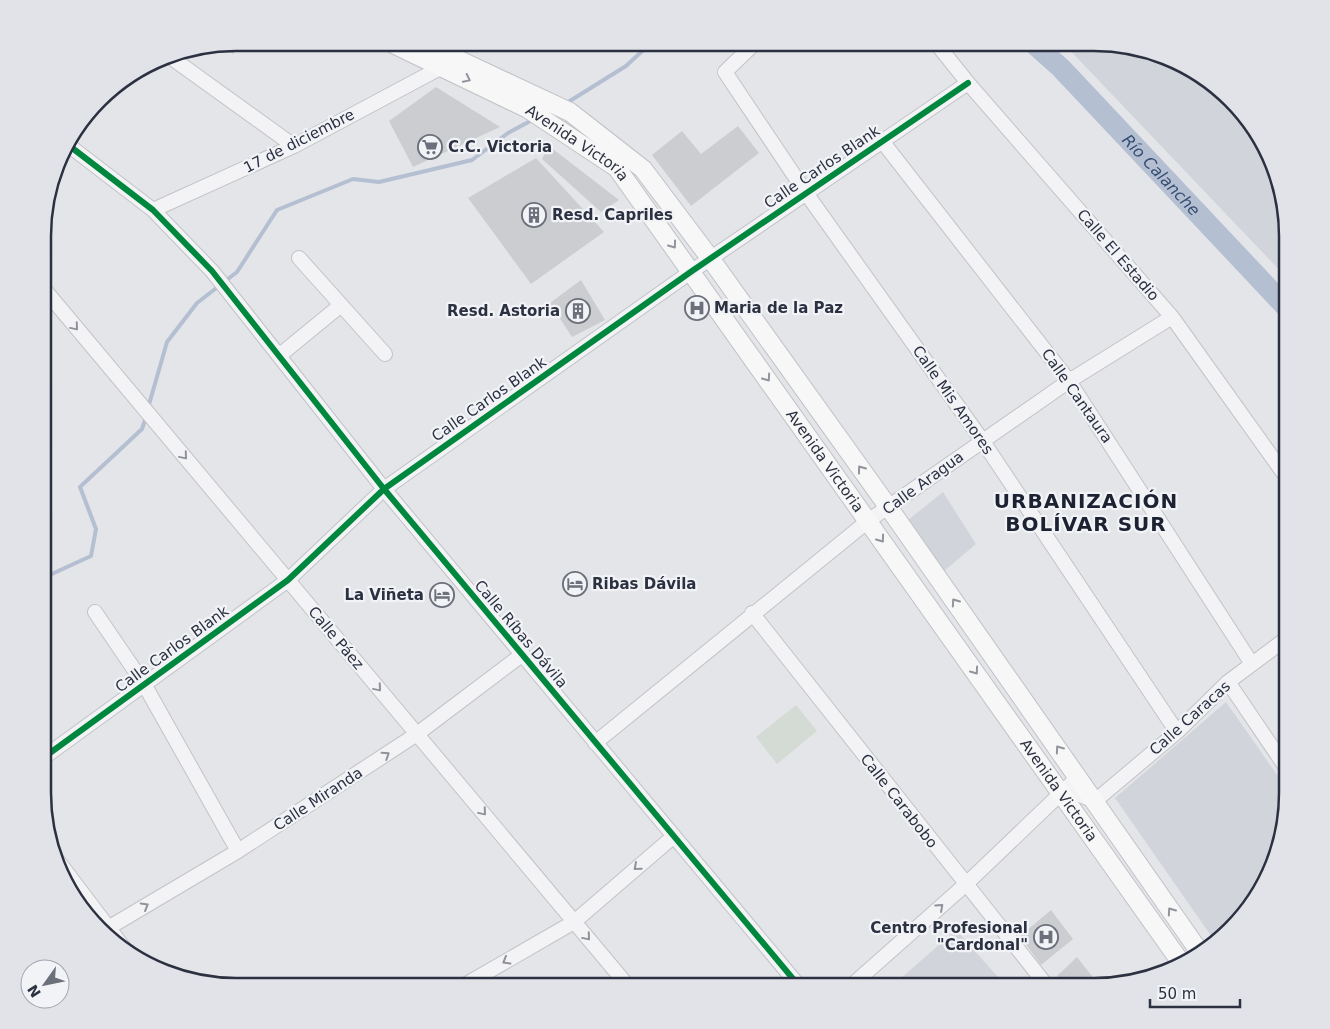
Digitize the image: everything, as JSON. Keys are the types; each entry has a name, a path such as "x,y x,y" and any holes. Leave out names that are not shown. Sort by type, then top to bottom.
{"main road":[{"name":"Avenida Victoria","path":"408,51 528,109 617,168 868,521 1070,785 1095,801 1196,947"},
{"name":"Avenida Victoria","path":"440,51 570,112 643,169 710,258 889,508 1070,785 1178,957"}],"street":[{"name":"Calle Mis Amores","path":"747,51 725,72 806,194 982,440 1177,732"},
{"name":"Calle El Estadio","path":"942,51 968,83 1172,317 1279,467"},
{"path":"176,61 294,146"},
{"name":"17 de diciembre","path":"153,210 294,146 442,67"},
{"name":"Calle Carlos Blank","path":"51,752 288,580 384,489 710,258 968,83"},
{"name":"Calle Cantaura","path":"882,141 1070,381 1252,664"},
{"name":"Calle Ríbas Dávila","path":"73,149 153,210 212,271 384,489 792,978"},
{"path":"299,258 386,354"},
{"name":"Calle Páez","path":"51,297 574,922 618,978"},
{"path":"280,355 341,305"},
{"name":"Calle Aragua","path":"595,743 868,521 889,508 982,440 1070,381 1172,317"},
{"path":"95,612 144,684 238,851"},
{"name":"Calle Carabobo","path":"752,614 1041,978"},
{"name":"Calle Caracas","path":"1095,801 1177,732 1228,682 1279,644"},
{"name":"Calle Miranda","path":"109,927 238,851 417,734 523,654"},
{"path":"1228,682 1279,757"},
{"path":"860,978 965,885 1070,785"},
{"path":"477,978 574,922 674,836"}],"shaded area":[{"path":"1071,51 1118,53 1164,65 1196,82 1216,97 1233,114 1254,144 1269,177 1277,212 1279,270"},
{"path":"943,492 976,544 944,571 908,520"},
{"path":"1226,702 1279,778 1279,792 1275,829 1265,863 1248,895 1233,915 1216,932 1211,936 1115,798"},
{"path":"796,705 817,731 777,764 756,737"},
{"path":"956,930 999,978 901,978"}],"building":[{"name":"C.C. Victoria","path":"436,87 500,127 413,167 389,121"},
{"path":"738,126 759,153 691,206 652,155 682,131 701,154"},
{"path":"549,146 619,200 601,212 542,159"},
{"name":"Resd. Capriles","path":"536,158 604,232 531,284 468,198"},
{"name":"Resd. Astoria","path":"581,280 605,320 572,337 550,303"},
{"name":"Centro Profesional \"Cardonal\"","path":"1051,910 1073,939 1041,965 1020,936"},
{"path":"1077,957 1093,978 1059,978 1057,976"}],"waterway":[{"path":"565,104 626,66 642,51"},
{"name":"Río Calanche","path":"1042,51 1061,68 1279,300"},
{"path":"224,282 237,272 277,210 353,179 379,182 472,160 508,133 534,119"},
{"path":"148,408 167,342 197,303 219,286"},
{"path":"51,574 91,556 96,529 80,487 142,429 146,417"}],"cycle path":[{"path":"51,752 288,580 384,489 692,271 968,83"},
{"path":"73,149 153,210 212,271 384,489 792,978"}],"place":[{"name":"C.C. Victoria","path":"430,147"},
{"name":"Resd. Capriles","path":"534,215"},
{"name":"Maria de la Paz","path":"697,308"},
{"name":"Resd. Astoria","path":"578,311"},
{"name":"Ribas Dávila","path":"575,584"},
{"name":"La Viñeta","path":"442,595"},
{"name":"Centro Profesional \"Cardonal\"","path":"1046,937"}],"district":[{"name":"URBANIZACIÓN BOLÍVAR SUR","path":"1086,512"}]}
